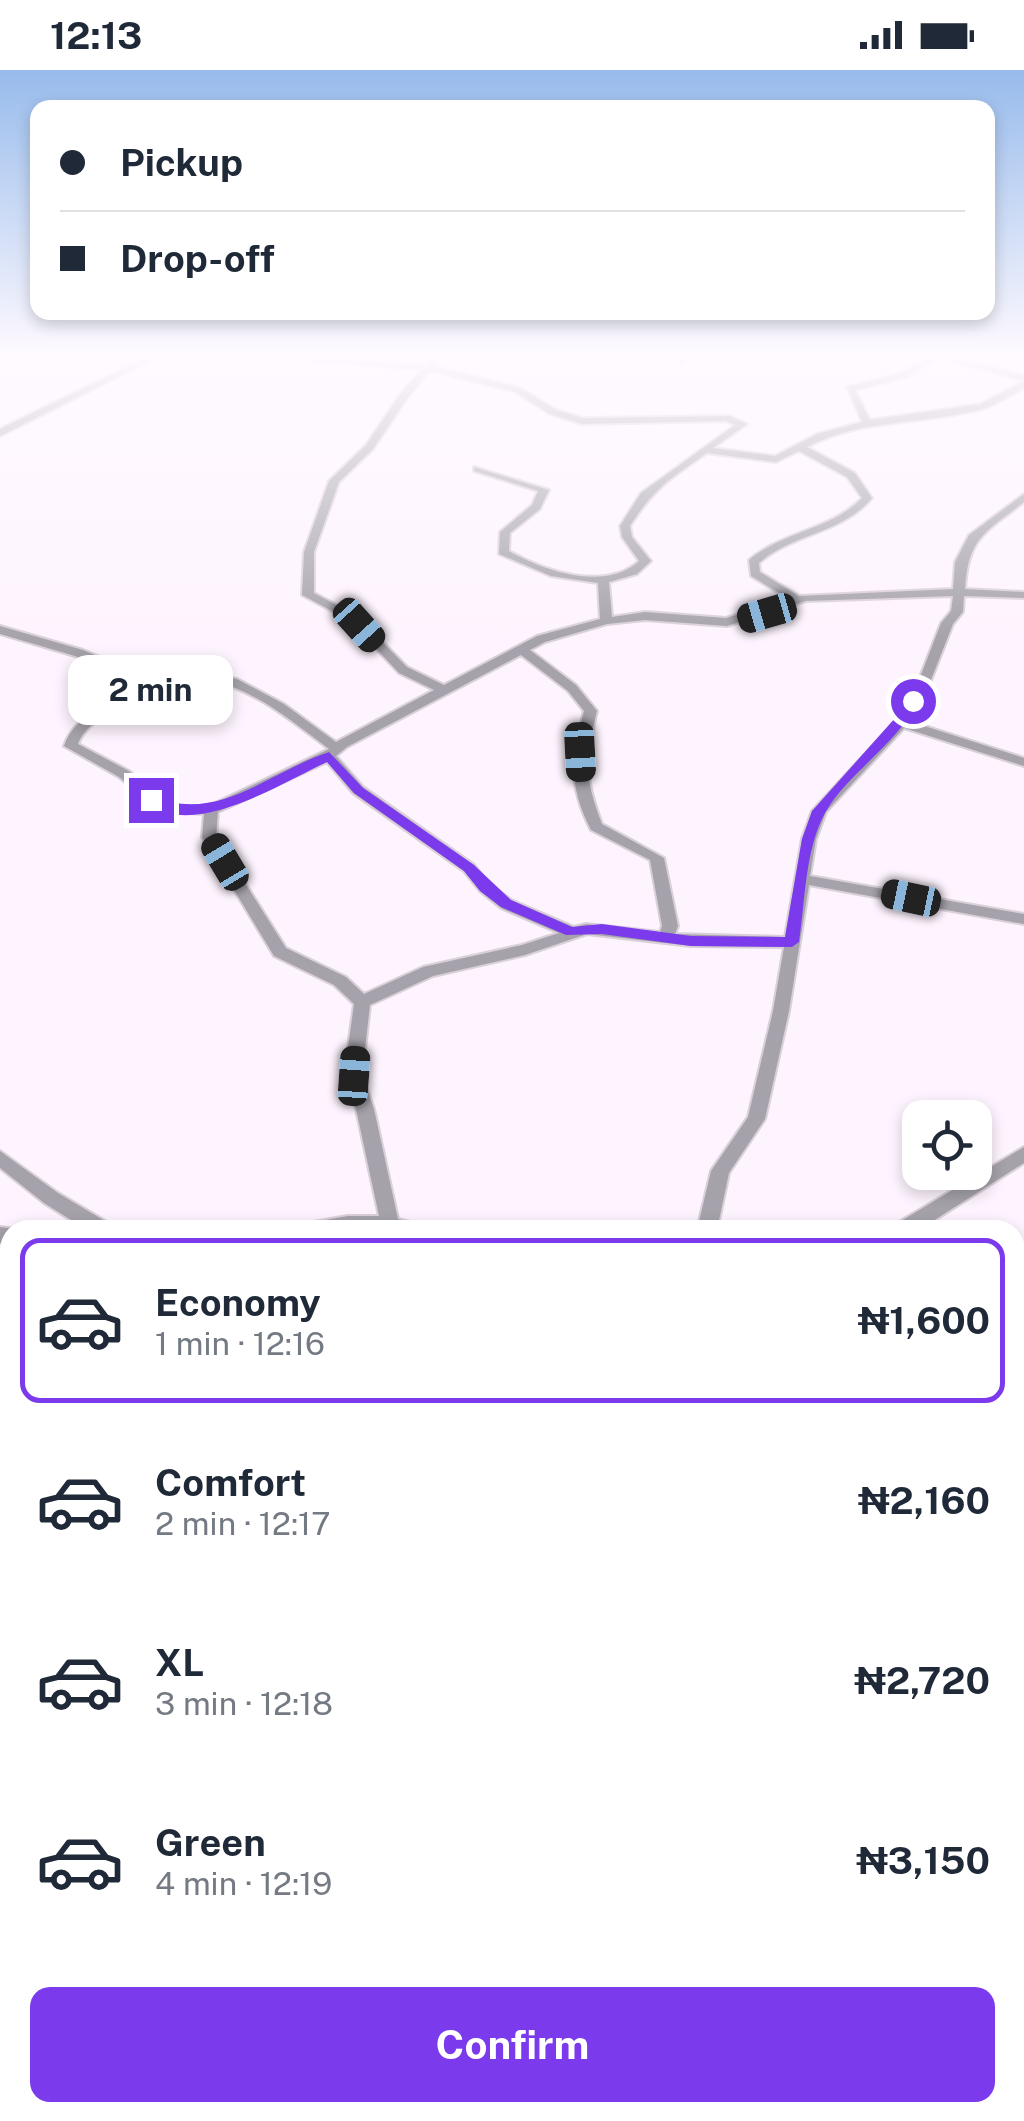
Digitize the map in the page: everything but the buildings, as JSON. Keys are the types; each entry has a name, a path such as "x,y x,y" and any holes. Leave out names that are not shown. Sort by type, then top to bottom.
{"street":[{"path":"366,451 334,481 316,523 306,589 308,595 354,618 403,670 444,690"},
{"path":"478,470 544,490 536,507 505,532 504,552 545,569 604,583 638,570 645,561 627,537 625,526 645,496 710,451 769,460 791,451"},
{"path":"796,599 754,574 753,562 786,539 850,512 867,498 851,475 807,451"},
{"path":"709,1220 720,1172 756,1119 782,1010 802,879 819,811 901,724 923,685 947,623 957,612 961,562 972,537 1024,497"},
{"path":"604,583 606,621"},
{"path":"571,932 496,896 469,868 358,790 332,752 251,688 228,678 186,675 154,684 87,722 73,735 71,746 124,774 164,808 211,810 332,752 521,649 606,621 645,616 727,622 767,613 796,599 956,592 1024,595"},
{"path":"0,630 78,653 154,684"},
{"path":"521,649 572,688 591,710 580,752 582,790 596,828 657,858 670,926 666,937"},
{"path":"901,724 1024,762"},
{"path":"211,810 210,836 280,952 340,981 362,1002"},
{"path":"802,879 1024,919"},
{"path":"362,1002 429,971 525,950 571,932 602,929 666,937 792,942"},
{"path":"362,1002 354,1076 366,1109 389,1220"},
{"path":"919,1220 1024,1154"},
{"path":"0,1158 87,1220"}],"route":[{"path":"151,800 164,808 211,810 221,802 329,756 358,790 469,868 484,888 506,904 571,932 602,929 691,941 792,942 809,839 819,811 901,724 913,701"}]}
